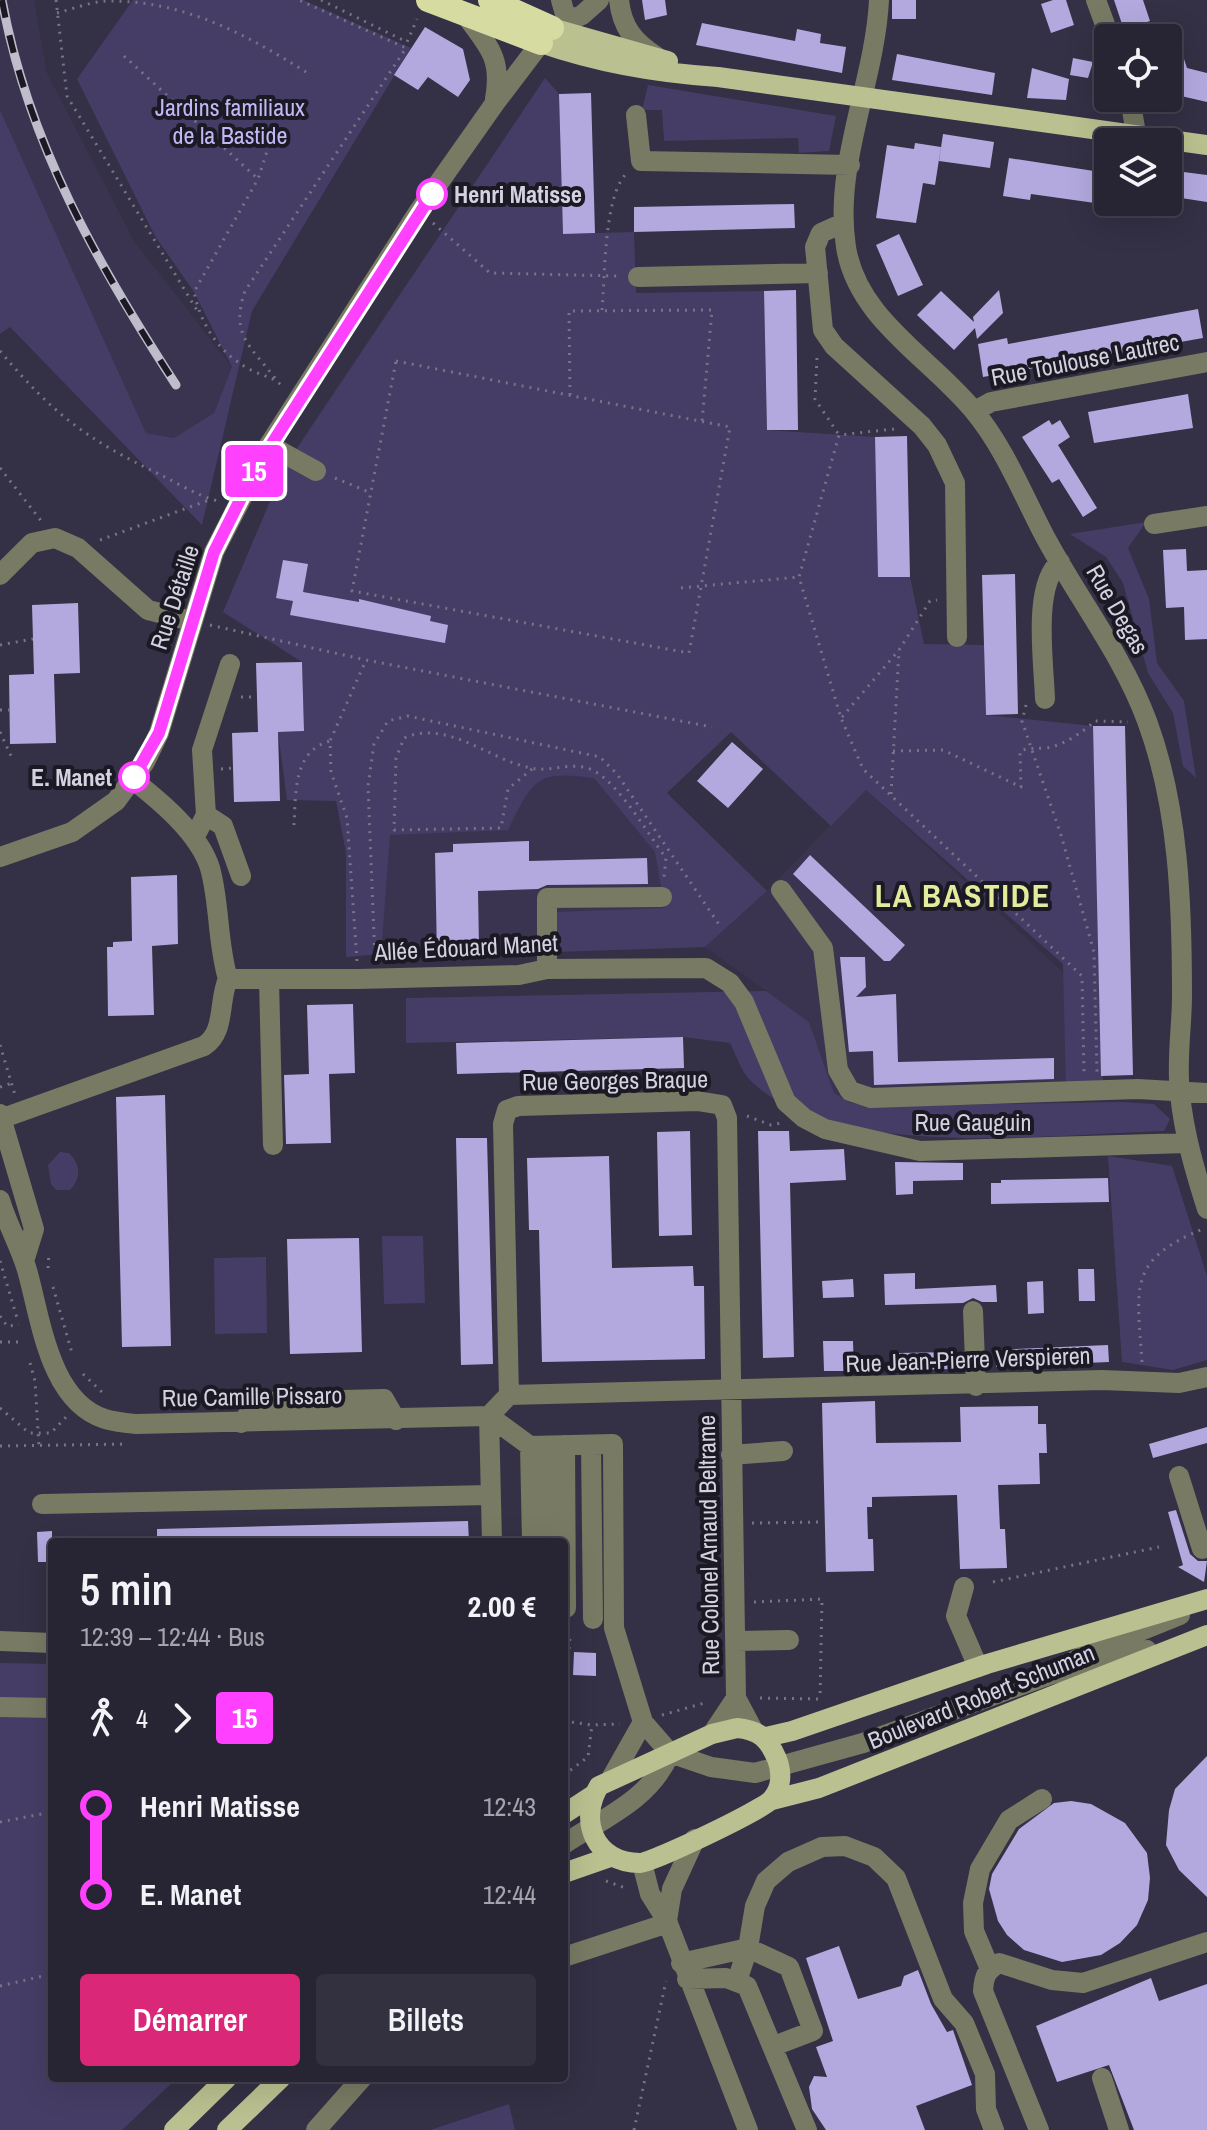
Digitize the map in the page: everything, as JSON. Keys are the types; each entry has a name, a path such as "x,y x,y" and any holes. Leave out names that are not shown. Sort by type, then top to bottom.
{"highway":[{"path":"490,0 553,30"},
{"path":"424,7 553,30"}],"main road":[{"path":"553,30 718,77"},
{"path":"553,30 595,60 653,71 718,77 1094,128"},
{"path":"1182,141 1207,145"},
{"name":"Boulevard Robert Schuman","path":"612,1777 712,1734 737,1728 759,1733 792,1731 978,1667 1207,1601"},
{"name":"Boulevard Robert Schuman","path":"642,1863 753,1813 772,1800 819,1788 1207,1634"},
{"path":"759,1733 779,1767 779,1788 772,1800"},
{"path":"610,1857 596,1843 590,1827 589,1809 599,1786 612,1777"},
{"path":"568,1811 593,1795"},
{"path":"568,1872 610,1857 642,1863"},
{"path":"174,2130 223,2082"},
{"path":"227,2130 277,2082"}],"street":[{"path":"553,30 561,0"},
{"name":"Rue Détaille","path":"0,857 72,832 116,801 132,779 159,733 214,552 269,445 419,211 495,103 553,30 582,15 599,0"},
{"path":"619,0 627,30 638,45 661,59"},
{"name":"Rue Degas","path":"879,0 843,223 851,271 870,305 975,411 1027,495 1060,562 1109,643 1148,723 1175,845 1182,924 1179,1091 1187,1143 1207,1209"},
{"path":"1096,0 1105,24"},
{"path":"467,17 493,53 499,75 495,103"},
{"path":"636,115 641,161 850,165"},
{"path":"843,223 821,233 815,247 823,330 834,346 922,426 937,445 955,483 957,637"},
{"path":"638,277 818,273"},
{"name":"Rue Toulouse Lautrec","path":"975,411 991,402 1207,362"},
{"path":"269,445 316,471"},
{"path":"1154,524 1207,516"},
{"path":"0,575 32,543 55,538 78,548 148,610 191,621"},
{"path":"1045,699 1044,595 1051,569 1060,562"},
{"path":"194,838 206,815 202,750 230,664"},
{"path":"4,1116 213,1041 219,1029 220,996 228,979 218,945 209,864 194,838 132,779"},
{"path":"206,815 223,826 241,876"},
{"path":"781,890 823,948 838,1070 850,1091 871,1098 1179,1091 1207,1093"},
{"path":"547,969 547,898 662,897"},
{"name":"Allée Édouard Manet","path":"228,979 519,975 547,969 706,968 730,983 744,1002 786,1102 804,1118"},
{"path":"269,980 273,1145"},
{"path":"1179,1091 1207,1080"},
{"name":"Rue Georges Braque","path":"509,1395 503,1124 507,1110 518,1106 697,1101 722,1105 727,1118 730,1392"},
{"name":"Rue Camille Pissaro","path":"4,1116 34,1229 24,1261 56,1370 78,1401 104,1418 136,1424 489,1416"},
{"name":"Rue Gauguin","path":"804,1118 852,1137 920,1151 1187,1143"},
{"path":"0,1200 24,1261"},
{"path":"973,1311 976,1386"},
{"name":"Rue Jean-Pierre Verspieren","path":"730,1392 1143,1381 1179,1383 1207,1377"},
{"path":"492,1538 489,1416 509,1395 730,1392"},
{"name":"Rue Colonel Arnaud Beltrame","path":"730,1392 736,1698 759,1733"},
{"path":"489,1416 547,1446 613,1444 614,1628 643,1722 670,1753 711,1767 755,1773 779,1767 863,1743 1049,1675 1100,1665 1207,1634"},
{"path":"591,1445 593,1619"},
{"path":"533,1538 547,1446"},
{"path":"547,1446 549,1538"},
{"path":"547,1446 557,1538"},
{"path":"731,1455 783,1451"},
{"path":"1179,1476 1202,1549"},
{"path":"42,1504 491,1495"},
{"path":"964,1587 956,1616 978,1667"},
{"path":"1049,1675 1091,1651 1207,1601"},
{"path":"568,1608 614,1628"},
{"path":"735,1641 789,1640"},
{"path":"0,1641 48,1643"},
{"name":"Rue Colonel Arnaud Beltrame","path":"712,1734 736,1698"},
{"path":"0,1707 48,1708"},
{"path":"612,1777 643,1722"},
{"path":"568,1841 641,1795 663,1770 670,1753"},
{"path":"990,1969 974,1931 973,1903 980,1869 1009,1820 1042,1799"},
{"path":"670,1929 672,1889 695,1839"},
{"path":"737,1981 760,1893 766,1881 788,1862 822,1847 845,1846 874,1857 896,1878 943,1999 964,2023 985,2074 986,2109 994,2130"},
{"path":"642,1863 650,1894 670,1929 748,2130"},
{"path":"568,1956 670,1929"},
{"path":"1039,2130 983,1991 984,1977 990,1969 999,1963 1052,1980 1083,1983 1207,1942"},
{"path":"684,1971 748,1948 789,1967 813,2031 774,2046"},
{"path":"684,1971 737,1981 747,1986 807,2130"},
{"path":"1102,2078 1119,2130"},
{"path":"316,2130 358,2082"}],"path":[{"path":"56,0 67,96 218,345 252,371 275,378"},
{"path":"296,401 239,333 239,307 245,291 406,48 299,0"},
{"path":"321,0 407,42 424,7"},
{"path":"57,13 105,1 176,8 244,33 309,74"},
{"path":"124,56 258,179"},
{"path":"198,312 194,292 258,179 274,130"},
{"path":"602,311 617,183 641,161"},
{"path":"419,211 490,273 638,277"},
{"path":"570,395 569,311 712,310 702,422"},
{"path":"0,351 36,394 70,425 111,451 211,499 237,506"},
{"path":"817,355 815,399 839,435 799,577 841,718 863,769 1082,976 1091,1093"},
{"path":"396,361 702,422 730,427 689,653 352,591 396,361"},
{"path":"839,435 922,426"},
{"path":"0,468 55,538"},
{"path":"316,471 371,493"},
{"path":"78,548 211,499"},
{"path":"681,588 799,577"},
{"path":"841,718 899,650 930,601 957,598"},
{"path":"191,621 366,660 712,727"},
{"path":"0,645 33,639"},
{"path":"891,795 899,650"},
{"path":"366,660 330,741 331,772 347,818 367,978"},
{"path":"0,710 10,710"},
{"path":"367,978 368,786 374,744 388,721 408,716 600,757 617,774 720,926"},
{"path":"893,751 943,750 1021,787 1020,751 1030,747 1048,748 1082,732 1095,721 1148,723"},
{"path":"0,732 12,758"},
{"path":"532,769 508,789 501,828 394,830 396,758 404,738 411,735 419,732 457,739 532,769 570,764 596,772 613,788 666,858 662,897"},
{"path":"294,825 296,779 304,760 315,745 330,741"},
{"path":"1030,747 1061,835 1094,952 1091,1093"},
{"path":"0,1045 12,1083 4,1116"},
{"path":"0,1087 12,1083"},
{"path":"727,1118 752,1115 771,1125 804,1118"},
{"path":"1143,1381 1139,1282 1152,1261 1170,1243 1207,1228"},
{"path":"48,1270 49,1240"},
{"path":"0,1261 35,1381 39,1447"},
{"path":"52,1284 73,1359"},
{"path":"0,1316 7,1326 19,1325"},
{"path":"81,1372 109,1398"},
{"path":"0,1408 29,1433 51,1433 78,1401"},
{"path":"733,1524 820,1522"},
{"path":"993,1582 1159,1547"},
{"path":"568,1637 568,1661"},
{"path":"568,1722 592,1725 643,1722 718,1699 832,1696"},
{"path":"568,1772 588,1757 592,1725"},
{"path":"0,1822 48,1813"},
{"path":"634,2130 670,1929"},
{"path":"0,1986 48,1975"}],"shaded area":[{"path":"0,0 34,0 47,73 134,241 232,367 214,413 174,438 146,433 0,110"},
{"path":"383,739 597,761 699,908 553,913 553,951 379,954"},
{"path":"865,789 1078,986 1082,1102 874,1106 850,1103 834,1094 809,1022 705,947 767,891"}],"green space":[{"name":"Jardins familiaux de la Bastide","path":"133,0 303,0 411,48 252,311 202,525 10,327 0,334 0,110 146,433 174,438 214,413 232,367 194,292 155,236 77,79"},
{"path":"545,78 559,94 563,234 634,232 636,293 764,291 767,430 875,437 878,577 910,577 924,644 984,645 986,715 1093,726 1103,1088 1066,1089 1063,964 866,790 831,826 731,732 667,793 767,891 705,947 557,952 557,912 665,908 655,852 594,778 559,776 538,782 531,789 508,830 390,835 381,954 346,957 346,853 336,801 287,800 278,732 304,731 302,662 223,612 285,466"},
{"path":"648,85 836,116 829,151 799,153 798,138 664,141 662,110 642,110"},
{"path":"1146,522 1128,548 1149,599 1157,663 1184,701 1196,778 1183,766 1173,713 1148,673 1123,583 1106,557 1070,534"},
{"path":"766,991 809,1022 834,1093 850,1103 874,1106 1123,1102 1154,1104 1170,1119 1164,1131 1007,1138 888,1133 833,1123 786,1106 750,1080 730,1043 683,1037 406,1043 406,998"},
{"path":"60,1152 69,1153 77,1167 76,1181 70,1190 56,1190 51,1184 48,1165"},
{"path":"1108,1156 1172,1166 1207,1276 1207,1360 1173,1370 1122,1362"},
{"path":"382,1236 423,1236 425,1303 384,1304"},
{"path":"266,1257 267,1333 215,1334 214,1258"},
{"path":"0,1663 48,1664 48,2082 173,2082 122,2130 0,2130"},
{"path":"509,2104 515,2130 430,2130"}],"building":[{"path":"642,0 665,0 667,15 645,20"},
{"path":"892,0 916,0 916,19 892,19"},
{"path":"1066,0 1074,25 1051,33 1041,4"},
{"path":"1114,0 1143,0 1150,21 1122,24"},
{"path":"702,23 795,41 797,29 821,34 820,43 846,47 842,73 696,45"},
{"path":"425,27 463,49 470,80 458,97 428,77 418,90 394,75"},
{"path":"1182,53 1187,68 1207,73 1207,102 1182,96"},
{"path":"897,54 995,73 992,95 892,80"},
{"path":"1073,58 1093,62 1088,78 1070,75"},
{"path":"1032,68 1069,79 1066,100 1027,98"},
{"path":"591,93 595,233 563,234 559,94"},
{"path":"943,134 994,142 990,168 939,161"},
{"path":"915,143 941,147 935,185 923,183 916,223 876,218 887,145 914,149"},
{"path":"1009,158 1094,171 1094,203 1031,194 1030,200 1003,196"},
{"path":"1182,172 1207,175 1207,202 1182,198"},
{"path":"794,204 795,228 634,232 634,207"},
{"path":"899,234 923,285 898,296 876,245"},
{"path":"796,290 798,430 767,430 764,291"},
{"path":"999,290 1003,313 977,339 975,328 954,350 917,315 941,291 974,322 973,317"},
{"path":"1198,309 1203,338 983,377 978,344 1007,338 1008,344"},
{"path":"1188,394 1193,428 1094,443 1088,412"},
{"path":"1049,420 1052,425 1060,420 1070,437 1058,445 1097,508 1083,517 1059,479 1052,483 1022,437"},
{"path":"907,436 910,577 878,577 875,437"},
{"path":"1186,549 1187,571 1207,570 1207,639 1185,640 1184,607 1166,608 1163,550"},
{"path":"283,560 308,564 303,592 359,602 359,599 431,616 430,621 448,625 445,643 290,615 293,601 276,598"},
{"path":"1015,574 1018,714 986,715 982,575"},
{"path":"78,603 80,673 54,674 56,743 10,744 9,675 34,674 32,605"},
{"path":"302,662 304,731 278,732 280,801 234,802 232,733 258,732 256,663"},
{"path":"1093,726 1125,726 1133,1075 1101,1076"},
{"path":"732,742 763,769 728,808 697,781"},
{"path":"529,841 529,861 647,858 648,884 547,885 538,889 478,891 479,947 467,947 467,955 437,956 435,853 453,852 453,844"},
{"path":"810,855 905,945 890,961 884,961 793,874"},
{"path":"177,875 178,944 152,946 154,1015 108,1016 107,947 113,947 113,942 132,941 131,877"},
{"path":"840,957 865,957 866,987 856,997 896,994 898,1062 1054,1058 1054,1079 874,1085 873,1051 849,1052"},
{"path":"353,1004 355,1073 329,1074 331,1143 286,1144 284,1075 309,1074 307,1005"},
{"path":"683,1037 684,1068 457,1074 456,1043"},
{"path":"165,1095 171,1346 122,1347 116,1097"},
{"path":"690,1131 692,1235 659,1236 657,1132"},
{"path":"758,1131 789,1131 790,1151 844,1149 846,1180 790,1183 794,1357 763,1358"},
{"path":"456,1138 487,1138 493,1364 461,1365"},
{"path":"609,1156 612,1268 693,1266 694,1286 704,1286 705,1359 542,1362 539,1230 529,1230 527,1158"},
{"path":"895,1162 963,1163 963,1180 913,1181 913,1194 896,1195"},
{"path":"1108,1178 1109,1202 991,1204 991,1183 1001,1183 1001,1180"},
{"path":"359,1238 362,1352 290,1354 287,1239"},
{"path":"1078,1269 1094,1269 1095,1301 1079,1301"},
{"path":"915,1273 915,1289 996,1285 997,1302 982,1302 973,1298 963,1303 885,1305 884,1274"},
{"path":"853,1279 854,1297 823,1298 822,1281"},
{"path":"1043,1281 1044,1313 1028,1314 1027,1282"},
{"path":"823,1341 853,1341 854,1371 824,1371"},
{"path":"1108,1345 1109,1362 996,1367 996,1350"},
{"path":"956,1352 956,1369 899,1370 898,1353"},
{"path":"875,1401 876,1443 961,1442 960,1407 1038,1406 1038,1424 1046,1424 1047,1453 1039,1453 1040,1484 998,1485 1000,1529 1005,1529 1007,1568 960,1569 957,1495 872,1497 872,1507 867,1507 868,1539 873,1539 874,1571 826,1572 822,1403"},
{"path":"1207,1427 1207,1443 1153,1458 1149,1444"},
{"path":"1176,1510 1190,1554 1198,1561 1207,1561 1204,1582 1178,1567 1183,1565 1168,1512"},
{"path":"468,1521 469,1538 157,1538 157,1529"},
{"path":"52,1531 52,1538 48,1538 48,1562 38,1562 37,1532"},
{"path":"574,1652 596,1653 596,1676 573,1675"},
{"path":"1207,1756 1207,1897 1179,1870 1166,1845 1169,1810 1175,1789"},
{"path":"1071,1801 1091,1804 1125,1823 1147,1853 1150,1878 1148,1900 1137,1925 1120,1943 1101,1955 1062,1962 1024,1950 1007,1935 998,1921 989,1889 992,1874 1019,1829 1054,1803"},
{"path":"839,1946 858,1999 901,1986 904,1976 918,1970 931,2004 947,2032 953,2030 972,2085 916,2106 925,2130 826,2130 812,2109 809,2087 814,2076 827,2077 816,2047 833,2041 806,1958"},
{"path":"1151,1978 1159,2001 1207,1984 1207,2130 1134,2130 1109,2065 1057,2082 1036,2026"}],"railway":[{"path":"2,0 29,104 48,153 94,248 176,385"}],"bus line":[{"name":"15","path":"134,777 159,733 214,552 255,470 296,401 432,194"}],"place":[{"name":"Henri Matisse","path":"432,194"},
{"name":"E. Manet","path":"134,777"}],"district":[{"name":"LA BASTIDE","path":"963,895"}]}
